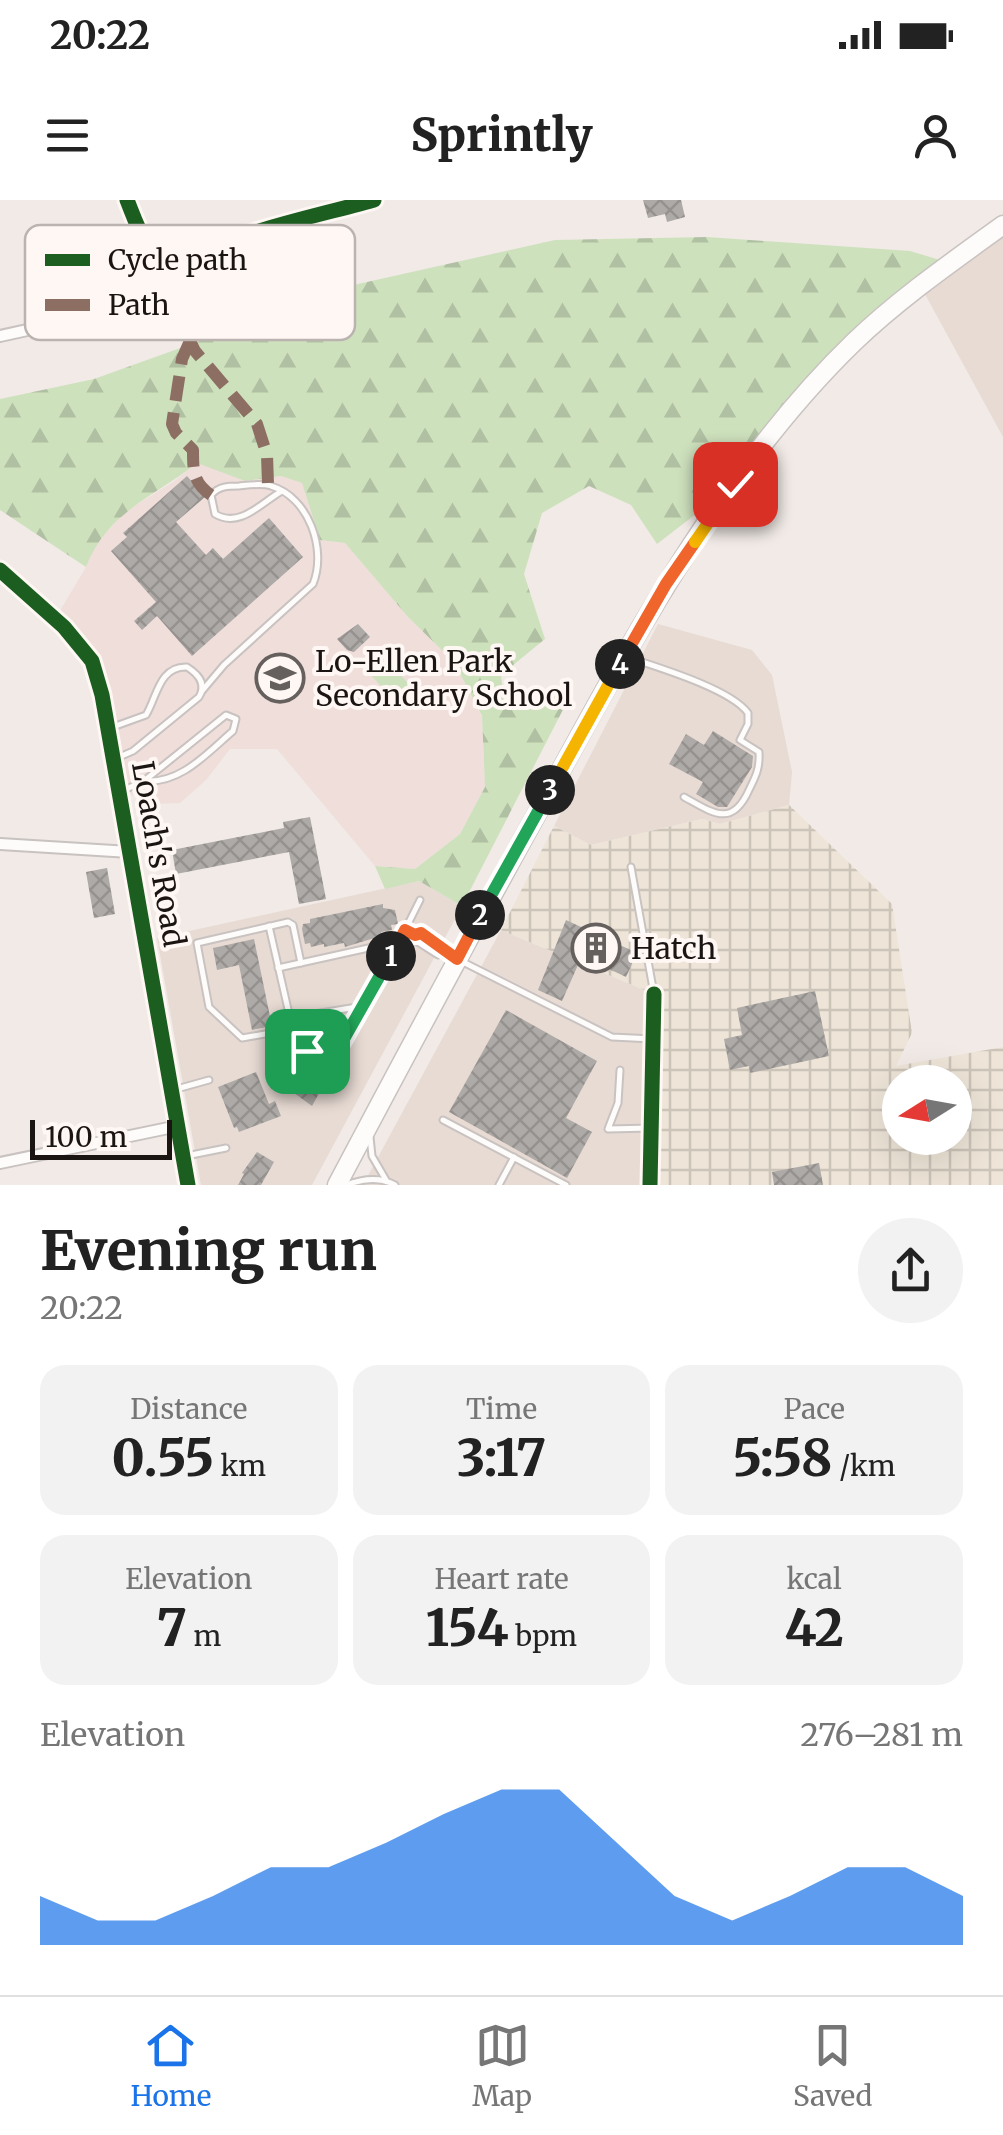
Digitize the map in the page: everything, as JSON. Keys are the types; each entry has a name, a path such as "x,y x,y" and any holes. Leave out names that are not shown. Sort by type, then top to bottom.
{"main road":[{"path":"337,1185 450,955 666,584 705,527 816,382 855,342 920,286 1003,225"}],"street":[{"path":"127,200 137,225"},
{"path":"286,225 374,200"},
{"path":"0,336 25,330"},
{"name":"Loach's Road","path":"0,570 64,627 92,661 110,728 188,1185"},
{"path":"0,844 130,852"},
{"path":"650,1185 654,994"},
{"path":"0,1163 178,1126"}],"lane":[{"path":"114,759 133,751 192,705 224,665 313,584 319,569 319,551 296,500 282,491 268,484 226,486 214,491 210,500 216,514 232,519 250,513 282,491"},
{"path":"624,656 683,676 736,701 748,713 748,724 740,740 759,752 760,768 742,807 732,813 714,813 684,796"},
{"path":"110,728 146,715 160,682 177,667 196,673 202,691"},
{"path":"119,791 144,781 226,715 236,719 234,731 178,776 160,782 144,781"},
{"path":"631,867 654,994"},
{"path":"269,926 292,1042 319,1058 332,1057 420,900"},
{"path":"289,1030 242,1038 209,1007 198,940 288,922 293,925 301,963"},
{"path":"405,930 415,935 421,933 450,955 612,1037 653,1039"},
{"path":"278,968 400,940"},
{"path":"290,1018 363,1006"},
{"path":"281,1062 292,1042"},
{"path":"292,1071 304,1050"},
{"path":"620,1070 618,1103 608,1129 651,1128"},
{"path":"172,1090 209,1080"},
{"path":"372,1120 372,1156 386,1180"},
{"path":"443,1120 566,1185"},
{"path":"183,1156 226,1148"},
{"path":"499,1185 514,1158"},
{"path":"346,1185 370,1179 395,1185"}],"shaded area":[{"path":"1003,225 1003,437 920,285"},
{"name":"Lo-Ellen Park Secondary School","path":"198,462 245,481 281,476 302,483 320,540 345,543 408,617 454,662 482,717 485,787 460,834 415,869 375,866 277,749 230,749 206,780 180,803 152,804 132,795 115,770 92,661 64,627 61,609 96,542 128,510"},
{"path":"658,624 752,650 772,675 792,772 789,805 720,824 702,819 591,845 554,826"},
{"path":"789,805 892,904 912,1033 896,1065 882,1065 882,1155 972,1155 972,1065 902,1065 1003,1047 1003,1185 650,1185 654,994 501,930 554,826 591,845 702,819 720,824"},
{"path":"419,881 462,906 312,1185 201,1185 157,938"},
{"path":"501,930 654,994 647,1185 363,1185"}],"green space":[{"path":"707,237 910,251 950,263 855,341 735,484 657,544 631,505 589,486 542,513 524,574 545,639 501,675 504,700 527,706 553,686 570,696 462,906 419,881 385,889 375,866 415,869 460,834 485,787 482,716 454,662 408,617 345,543 320,540 302,483 281,476 245,481 197,463 119,519 95,548 86,567 0,510 0,399 94,379 202,340 355,340 355,285 555,240"},
{"path":"386,659 415,691 398,705 370,674"}],"building":[{"path":"643,200 681,200 685,217 667,222 665,214 648,218"},
{"path":"187,476 205,497 176,522 206,555 213,548 223,559 269,518 303,557 192,656 157,616 142,630 134,621 156,602 111,551 127,537 123,533"},
{"path":"358,624 370,637 354,652 337,639"},
{"path":"713,731 753,756 752,767 727,807 718,807 696,794 703,782 669,764 686,734 704,745"},
{"path":"310,817 326,899 299,904 289,852 176,874 172,850 284,828 283,822"},
{"path":"107,868 115,914 94,918 86,872"},
{"path":"383,904 383,908 395,910 398,924 381,932 381,936 345,947 344,943 324,947 305,944 303,924 310,923 310,919"},
{"name":"Hatch","path":"566,920 637,953 626,977 582,956 562,1001 538,990"},
{"path":"254,939 272,1026 252,1030 239,965 217,970 213,948"},
{"path":"815,991 829,1056 750,1073 749,1066 730,1070 724,1039 742,1035 737,1008"},
{"path":"506,1010 597,1061 566,1118 592,1132 567,1178 449,1112"},
{"path":"306,1064 328,1077 312,1106 290,1090"},
{"path":"256,1072 269,1104 275,1101 281,1116 239,1132 218,1087"},
{"path":"257,1152 274,1162 261,1185 238,1185 242,1173"},
{"path":"819,1163 823,1185 774,1185 772,1172"}],"marked path":[{"path":"190,340 257,424 267,455 268,484"},
{"path":"190,341 182,359 172,424 193,450 195,476 211,495"}],"cycle path":[{"path":"127,200 137,225"},
{"path":"278,225 374,200"},
{"path":"0,570 64,627 92,661 102,695 188,1185"},
{"path":"650,1185 654,994"}],"place":[{"name":"Lo-Ellen Park Secondary School","path":"280,678"},
{"name":"Hatch","path":"596,948"}],"route":[{"path":"307,1051 319,1058 336,1053 405,930 415,935 421,933 457,959 666,584 735,484"}]}
